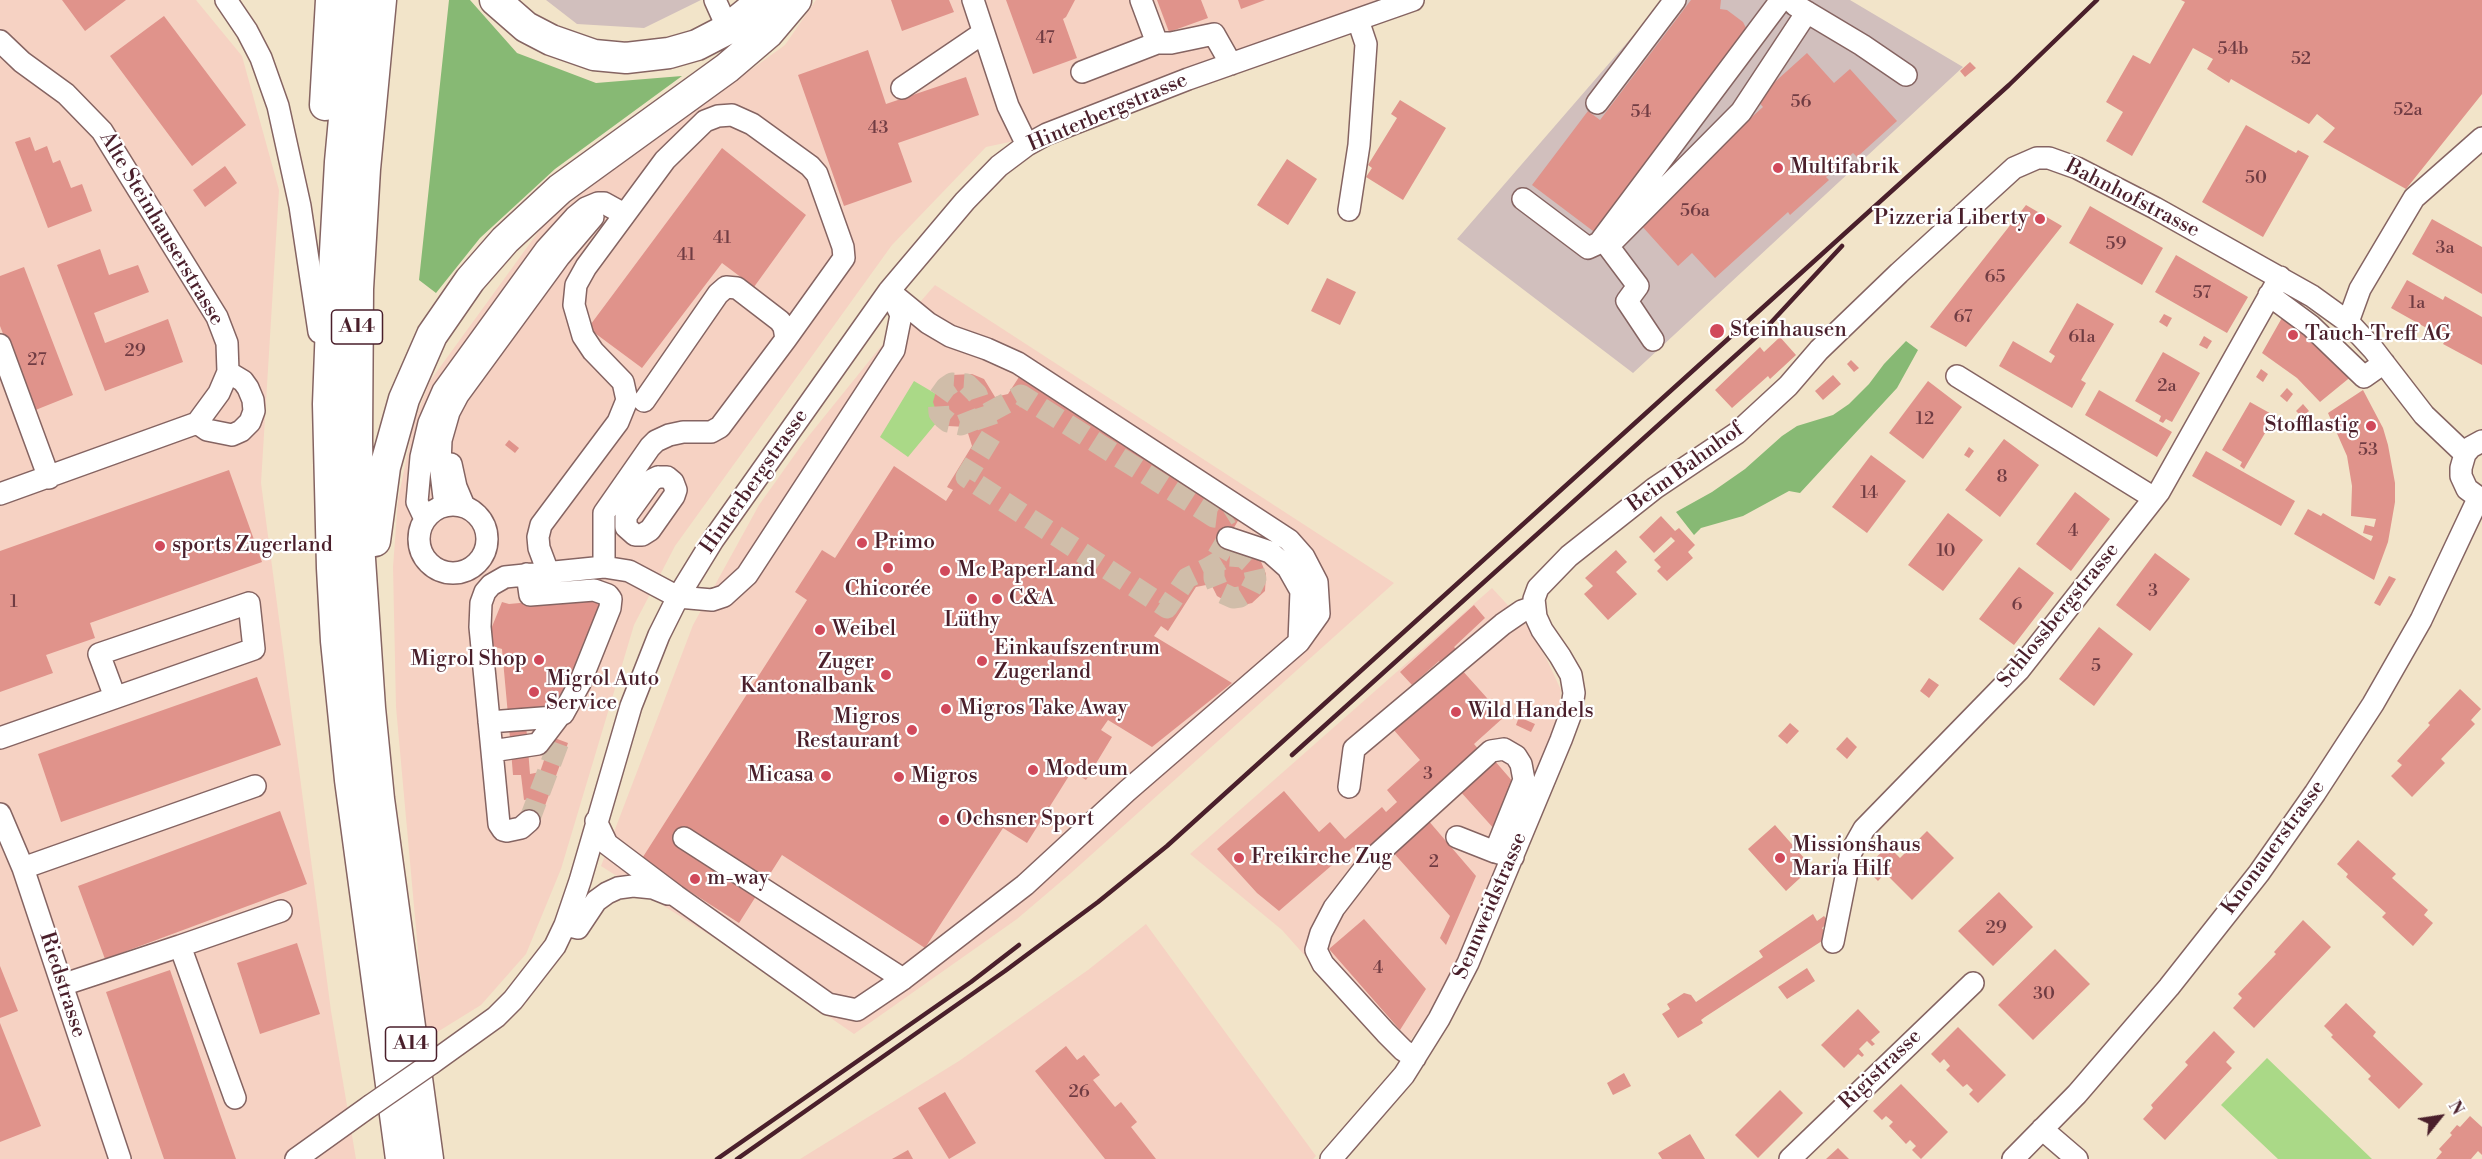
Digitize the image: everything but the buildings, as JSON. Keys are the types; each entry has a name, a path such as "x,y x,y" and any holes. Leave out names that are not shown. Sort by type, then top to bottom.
{"highway":[{"path":"329,480 320,375 319,332 321,202 331,0"},
{"name":"A14","path":"355,0 335,226 328,404 329,480 333,578 343,715 362,875 401,1159"},
{"name":"A14","path":"381,0 365,169 358,300 357,440 366,656 387,865 428,1159"},
{"path":"495,0 526,27 551,40 577,51 610,57 638,57 669,53 697,45 728,29 763,0"},
{"path":"366,656 377,517 390,443 412,376 444,316 485,261 540,206 581,172 701,87 751,48 780,20 796,0"}],"street":[{"path":"226,0 247,31 261,58 278,106 300,206 319,332"},
{"path":"715,0 728,29"},
{"path":"973,0 982,33 1008,106 1027,145"},
{"path":"1141,0 1157,43"},
{"path":"1596,103 1675,0"},
{"path":"1523,199 1588,248 1599,243 1781,0"},
{"path":"1787,0 1862,45 1906,75"},
{"name":"Hinterbergstrasse","path":"296,1159 496,1017 513,1000 545,960 565,925 583,872 630,706 659,635 678,597 713,540 890,291 965,201 999,166 1027,145 1047,134 1231,64 1358,20 1400,2"},
{"path":"1653,340 1627,301 1638,286 1608,246 1741,112 1807,12"},
{"path":"1349,210 1359,145 1366,44 1358,20"},
{"path":"902,88 982,33"},
{"path":"1082,72 1157,43 1171,43 1214,34 1231,64"},
{"name":"Alte Steinhauserstrasse","path":"0,41 22,62 66,94 102,131 217,317 227,343 228,372 219,393 197,423"},
{"path":"454,506 456,487 450,457 452,429 457,418 614,208 705,121 718,116 732,116 747,121 810,166 822,184 843,247 844,258 720,427 711,432 683,432 661,438 650,447 604,513 604,567"},
{"path":"2348,322 2360,289 2414,198 2482,138"},
{"name":"Bahnhofstrasse","path":"1860,311 2014,168 2037,158 2049,158 2077,168 2312,296 2348,322 2384,363 2424,415 2465,454"},
{"path":"425,519 417,502 421,457 429,423 443,391 561,231 586,208 614,208"},
{"path":"548,572 539,548 538,537 541,525 618,422 627,400 623,382 593,351 583,336 578,325 574,295 580,276 614,208"},
{"name":"Schlossbergstrasse","path":"1833,942 1851,852 1864,829 2019,670 2154,498 2280,277"},
{"path":"644,401 718,294 726,287 737,288 780,321 784,327 786,339"},
{"path":"596,821 607,844 676,896 828,1004 857,1010 903,979 1025,885 1127,791 1299,642 1319,614 1320,600 1317,582 1304,556 1289,540 1226,504 1018,363 950,336 928,323 890,291"},
{"path":"529,821 521,828 514,830 501,828 480,627 481,603 485,592 496,581 505,577 604,567 629,571 678,597 719,599 747,575 894,350 901,315 890,291"},
{"path":"2269,295 2312,326 2364,377 2384,363"},
{"name":"Beim Bahnhof","path":"1534,607 1538,588 1569,556 1655,488 1737,433 1788,386 1820,350 1860,311"},
{"path":"0,345 49,478"},
{"path":"0,494 197,423 207,430 220,434 232,435 242,431 250,422 254,411 253,400 243,381 228,372"},
{"path":"1957,376 2154,498"},
{"path":"2480,499 2467,489 2461,476 2465,454 2470,447 2482,441"},
{"path":"633,470 651,483"},
{"name":"Knonauerstrasse","path":"2013,1159 2077,1094 2169,987 2259,873 2373,704 2421,620 2480,499"},
{"path":"454,506 481,519 488,540 479,562 459,573 448,573 436,570 428,562 421,552 418,541 425,519 434,510 454,506"},
{"path":"1228,538 1270,552 1288,568 1301,591 1299,642"},
{"path":"492,751 538,744 567,709 610,608 611,599 605,592 594,590 530,596 527,574"},
{"path":"0,738 254,649 249,603 99,654 116,697"},
{"path":"1349,787 1354,749 1503,624 1522,611 1534,607"},
{"name":"Sennweidstrasse","path":"1331,1159 1404,1075 1439,1019 1468,963 1504,854 1561,740 1571,713 1574,693 1571,675 1542,630 1534,607"},
{"path":"560,739 575,712 580,694 580,683"},
{"path":"489,722 560,716"},
{"path":"1415,1058 1392,1039 1323,964 1316,950 1321,933 1334,908 1371,860 1491,751 1504,749 1516,756 1521,764 1524,780 1504,854 1457,837"},
{"path":"23,868 255,786"},
{"name":"Riedstrasse","path":"0,814 23,868 120,1159"},
{"path":"684,838 903,979"},
{"path":"565,925 578,928 596,901 618,888 633,886 653,888 676,896"},
{"path":"62,985 281,911"},
{"path":"180,946 236,1098"},
{"name":"Rigistrasse","path":"1790,1159 1973,983"},
{"path":"2042,1129 2077,1159"}],"shaded area":[{"path":"0,0 196,0 242,56 279,190 261,483 331,1011 356,1159 0,1159"},
{"path":"546,0 701,0 644,28 577,24"},
{"path":"816,0 1377,0 1231,64 1047,134 986,147 892,245 675,546 634,625 561,869 526,954 481,1005 426,1039 396,707 393,567 398,500 414,422 430,381 544,224 594,183 785,45"},
{"path":"1664,0 1850,0 1963,67 1633,373 1457,239"},
{"path":"935,285 1394,583 1017,919 854,1034 719,941 601,866 693,625 759,505 803,443 878,350"},
{"path":"1492,588 1530,629 1548,662 1561,690 1559,715 1465,952 1423,1023 1397,1059 1282,930 1190,854"},
{"path":"1146,924 1316,1156 1313,1159 800,1159 959,1061 1088,970"}],"green space":[{"path":"449,0 470,0 517,53 596,83 682,76 555,169 480,238 436,293 419,280"},
{"path":"1906,341 1918,350 1897,388 1800,493 1789,491 1743,516 1701,528 1694,535 1676,512 1712,492 1745,469 1782,436 1797,426 1833,415 1849,404"},
{"path":"914,381 936,394 942,416 908,457 880,437"},
{"path":"2267,1058 2372,1159 2278,1159 2221,1105"}],"tunnel":[{"path":"1228,538 1214,562 1214,578 1218,588 1222,593 1233,598 1250,591 1256,579 1253,566 1243,557 1230,556 1223,559 1206,569 1187,578 1167,608 966,477 991,436 977,394 967,384 952,383 938,398 939,413 943,418 948,422 961,425 979,418 1021,395 1214,517 1222,518 1230,513"},
{"path":"529,821 560,739"}],"railway":[{"path":"737,1159 1005,971 1098,902 1167,846 2009,85 2097,0"},
{"path":"1292,755 1765,329 1842,246"},
{"path":"717,1159 971,982 1019,945"}],"place":[{"name":"Multifabrik","path":"1778,168"},
{"name":"Pizzeria Liberty","path":"2040,219"},
{"name":"Steinhausen","path":"1717,331"},
{"name":"Tauch-Treff AG","path":"2293,335"},
{"name":"Stofflastig","path":"2371,426"},
{"name":"Primo","path":"862,543"},
{"name":"sports Zugerland","path":"160,546"},
{"name":"Chicorée","path":"888,568"},
{"name":"Mc PaperLand","path":"945,571"},
{"name":"Lüthy","path":"972,599"},
{"name":"C&A","path":"997,599"},
{"name":"Weibel","path":"820,630"},
{"name":"Migrol Shop","path":"539,660"},
{"name":"Einkaufszentrum Zugerland","path":"982,661"},
{"name":"Zuger Kantonalbank","path":"886,675"},
{"name":"Migrol Auto Service","path":"534,692"},
{"name":"Migros Take Away","path":"946,709"},
{"name":"Wild Handels","path":"1456,712"},
{"name":"Migros Restaurant","path":"912,730"},
{"name":"Modeum","path":"1033,770"},
{"name":"Micasa","path":"826,776"},
{"name":"Migros","path":"899,777"},
{"name":"Ochsner Sport","path":"944,820"},
{"name":"Freikirche Zug","path":"1239,858"},
{"name":"Missionshaus Maria Hilf","path":"1780,858"},
{"name":"m-way","path":"695,879"}]}
